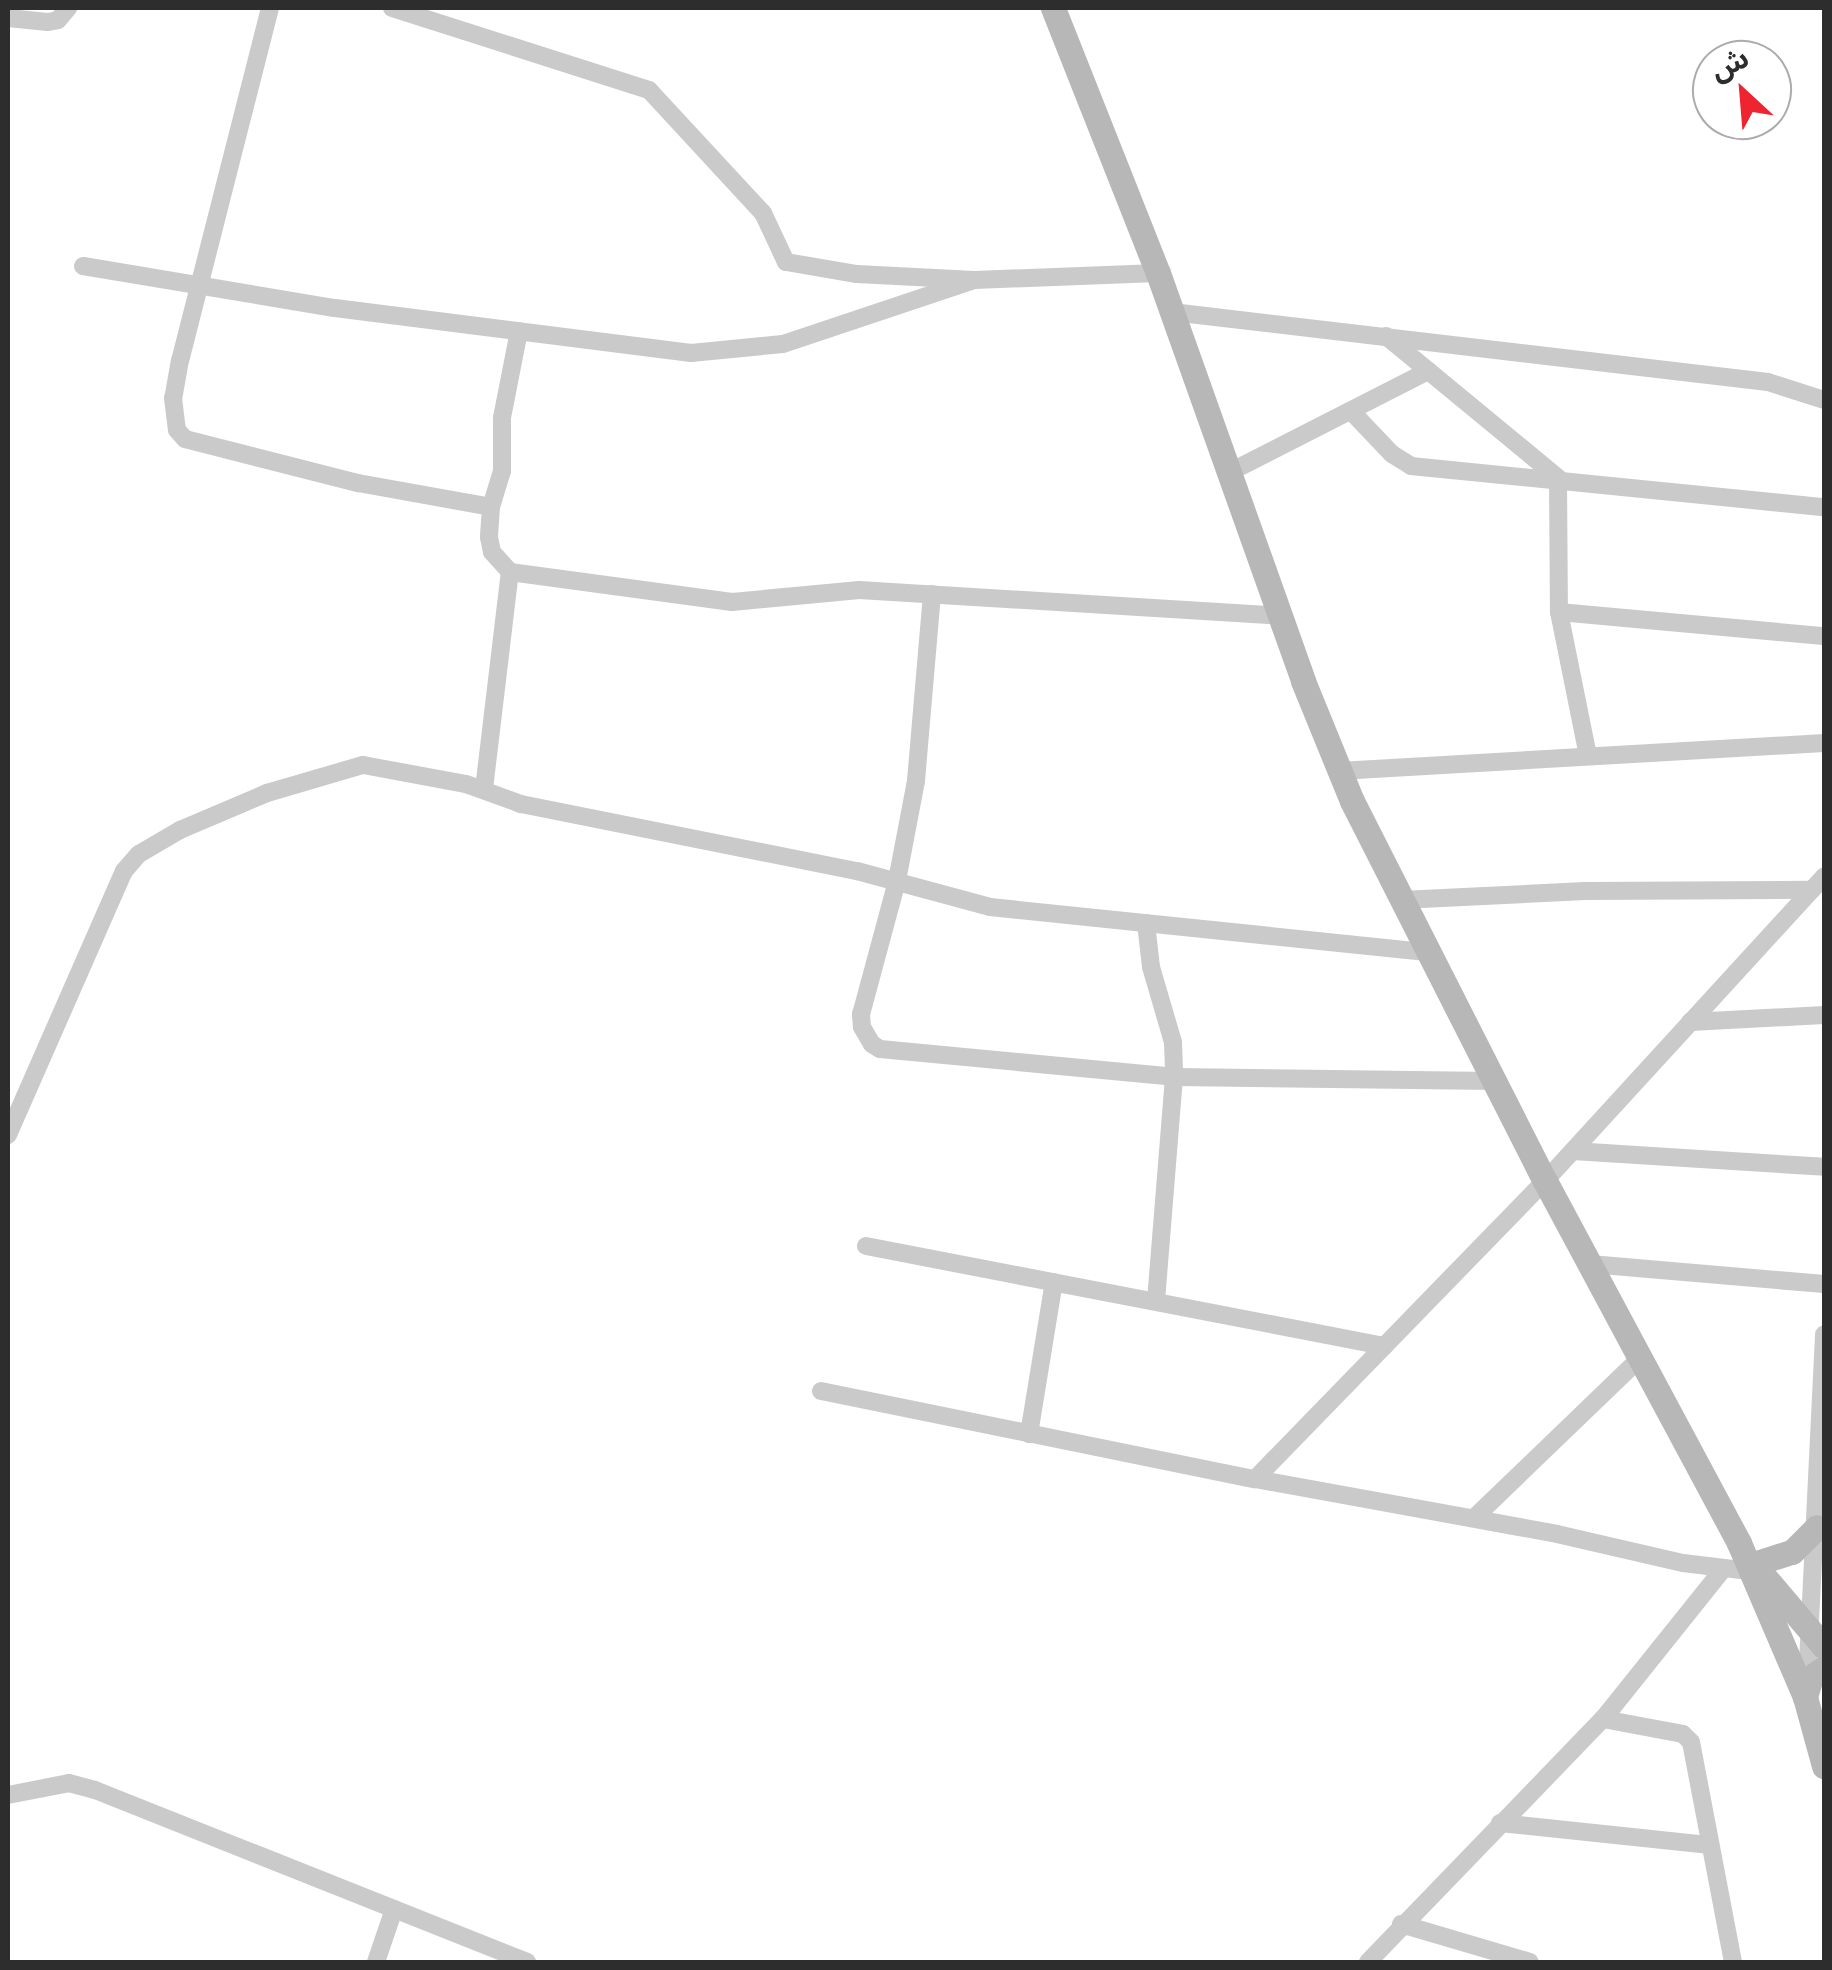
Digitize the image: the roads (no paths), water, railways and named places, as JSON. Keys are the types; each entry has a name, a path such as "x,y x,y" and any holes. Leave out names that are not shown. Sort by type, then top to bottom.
{"street":[{"path":"8,18 48,22 58,20 68,8"},
{"path":"270,8 198,285 173,398 174,420 184,439 358,483 490,507"},
{"path":"392,8 416,11 649,90 758,208 786,262 857,274 974,280 1158,273"},
{"path":"1053,8 1158,273 1279,616 1339,770 1545,1181 1751,1563 1814,1697"},
{"path":"83,266 692,353 782,344 974,280"},
{"path":"1172,312 1768,382 1824,400"},
{"path":"519,331 502,418 502,472 490,507 492,552 510,572 732,602 859,590 1279,616"},
{"path":"1386,336 1558,478"},
{"path":"1228,473 1428,371"},
{"path":"1352,412 1392,454 1412,466 1824,508"},
{"path":"1558,478 1559,612 1588,756"},
{"path":"484,789 510,572"},
{"path":"932,594 916,781 897,881 861,1014 862,1026 872,1044 880,1049 1174,1077 1494,1081"},
{"path":"1559,612 1824,636"},
{"path":"1339,770 1824,743"},
{"path":"8,1135 124,871 138,854 180,830 267,793 348,768 374,766 484,789 521,804 897,881 990,908 1427,952"},
{"path":"1401,900 1818,883"},
{"path":"1255,1478 1545,1181 1818,883"},
{"path":"1146,924 1151,967 1173,1042 1174,1077 1156,1300"},
{"path":"1690,1022 1824,1015"},
{"path":"1573,1150 1824,1167"},
{"path":"866,1246 1384,1346"},
{"path":"1590,1264 1824,1284"},
{"path":"1029,1434 1054,1282"},
{"path":"1824,1334 1814,1697 1824,1766"},
{"path":"1474,1518 1640,1358"},
{"path":"821,1390 1723,1569 1792,1552 1817,1520"},
{"path":"1817,1520 1824,1554"},
{"path":"1751,1563 1816,1638"},
{"path":"1368,1962 1603,1719 1723,1569"},
{"path":"1603,1719 1688,1737 1734,1962"},
{"path":"8,1795 69,1783 95,1790 528,1962"},
{"path":"1500,1824 1708,1845"},
{"path":"376,1962 394,1909"},
{"path":"1401,1924 1530,1962"}]}
